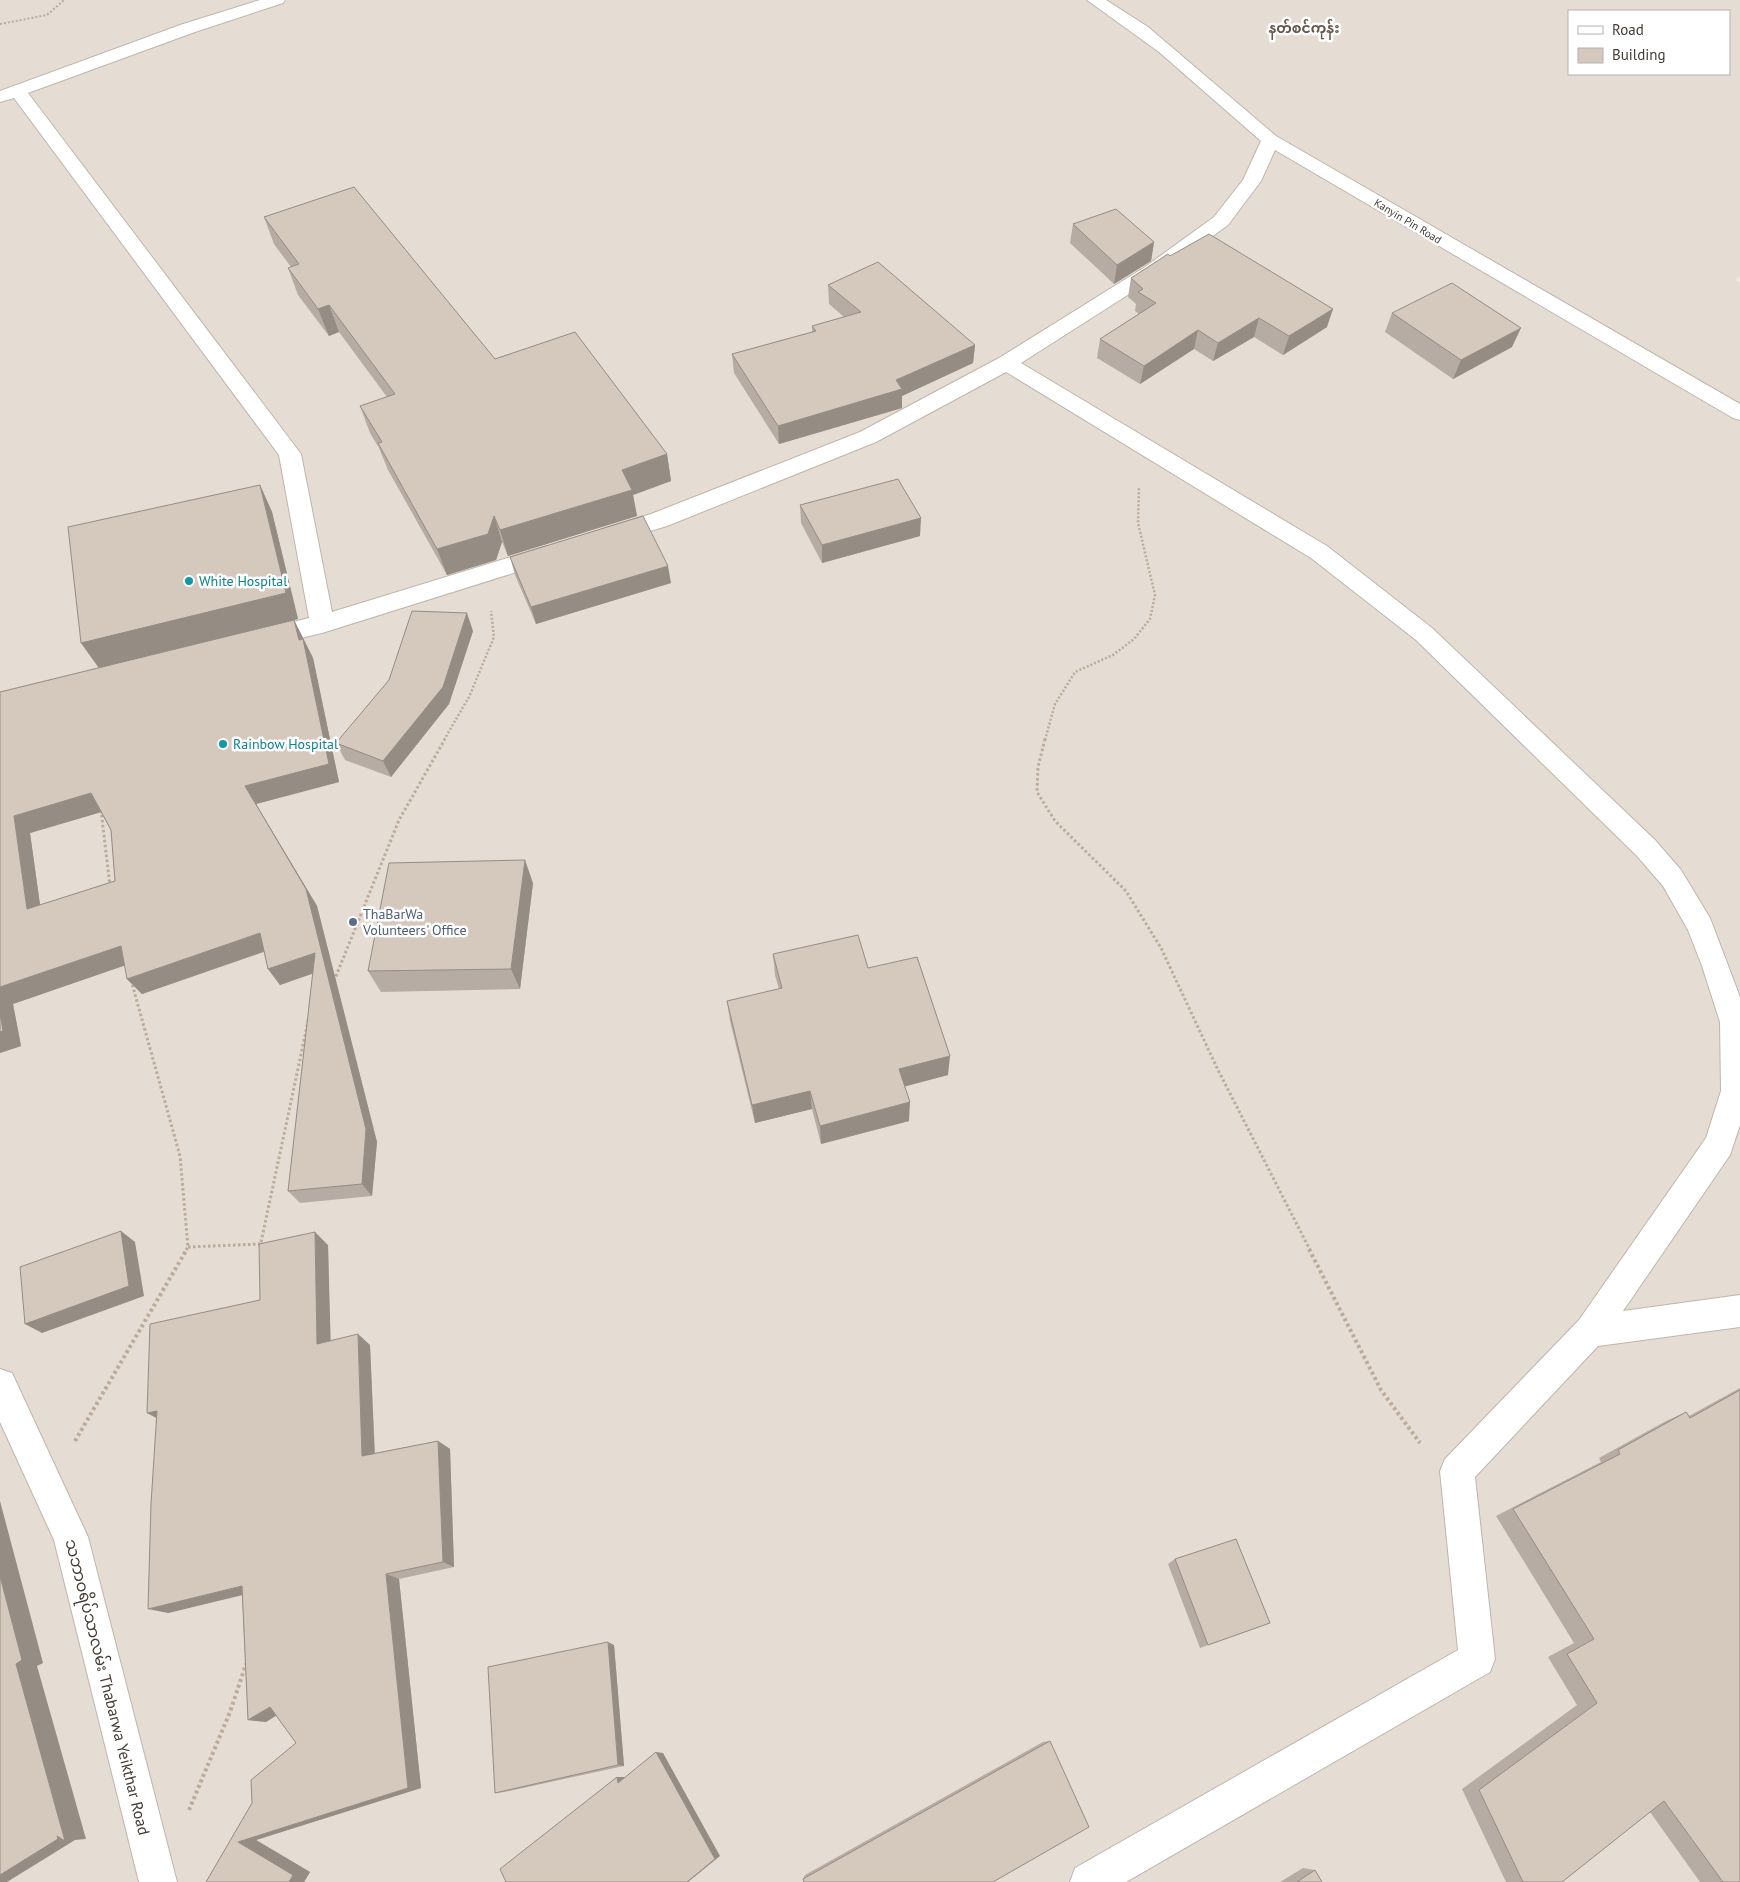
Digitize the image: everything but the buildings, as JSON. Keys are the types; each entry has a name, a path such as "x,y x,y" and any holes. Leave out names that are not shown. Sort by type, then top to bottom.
{"street":[{"path":"277,0 189,28 9,95 290,454 322,624"},
{"name":"Kanyin Pin Road","path":"1095,0 1130,20 1173,53 1218,96 1270,140 1740,413"},
{"path":"246,643 322,624 659,520 868,437 1006,363 1152,271 1221,221 1252,181 1270,140"},
{"path":"1006,363 1319,552 1424,634 1646,848 1672,878 1700,926 1734,1022 1736,1091 1719,1145 1590,1331 1457,1471 1477,1659 1089,1882"},
{"path":"1590,1331 1740,1311"},
{"name":"သဘာဝရိပ်သာလမ်း Thabarwa Yeikthar Road","path":"0,1386 71,1537 158,1882"}],"path":[{"path":"0,24 47,15 64,0"},
{"path":"1140,444 1138,523 1155,595 1150,619 1134,639 1113,655 1075,672 1055,704 1038,767 1037,792 1055,821 1126,891 1162,948 1218,1070 1381,1390 1434,1462 1457,1471"},
{"path":"328,989 338,974 399,820 469,697 494,637 486,573"},
{"path":"100,802 110,887"},
{"path":"42,1475 65,1459 188,1247 180,1156 129,971"},
{"path":"260,1254 260,1244 308,1018 313,1011"},
{"path":"188,1247 260,1244"},
{"path":"188,1813 230,1712 248,1658"}],"shaded area":[{"path":"0,0 1740,0 1740,276 1736,280 1740,283 1740,1882 0,1882"}],"place":[{"name":"White Hospital","path":"189,581"},
{"name":"Rainbow Hospital","path":"223,744"},
{"name":"ThaBarWa Volunteers' Office","path":"353,922"}],"district":[{"name":"နတ်စင်ကုန်း","path":"1304,28"}]}
